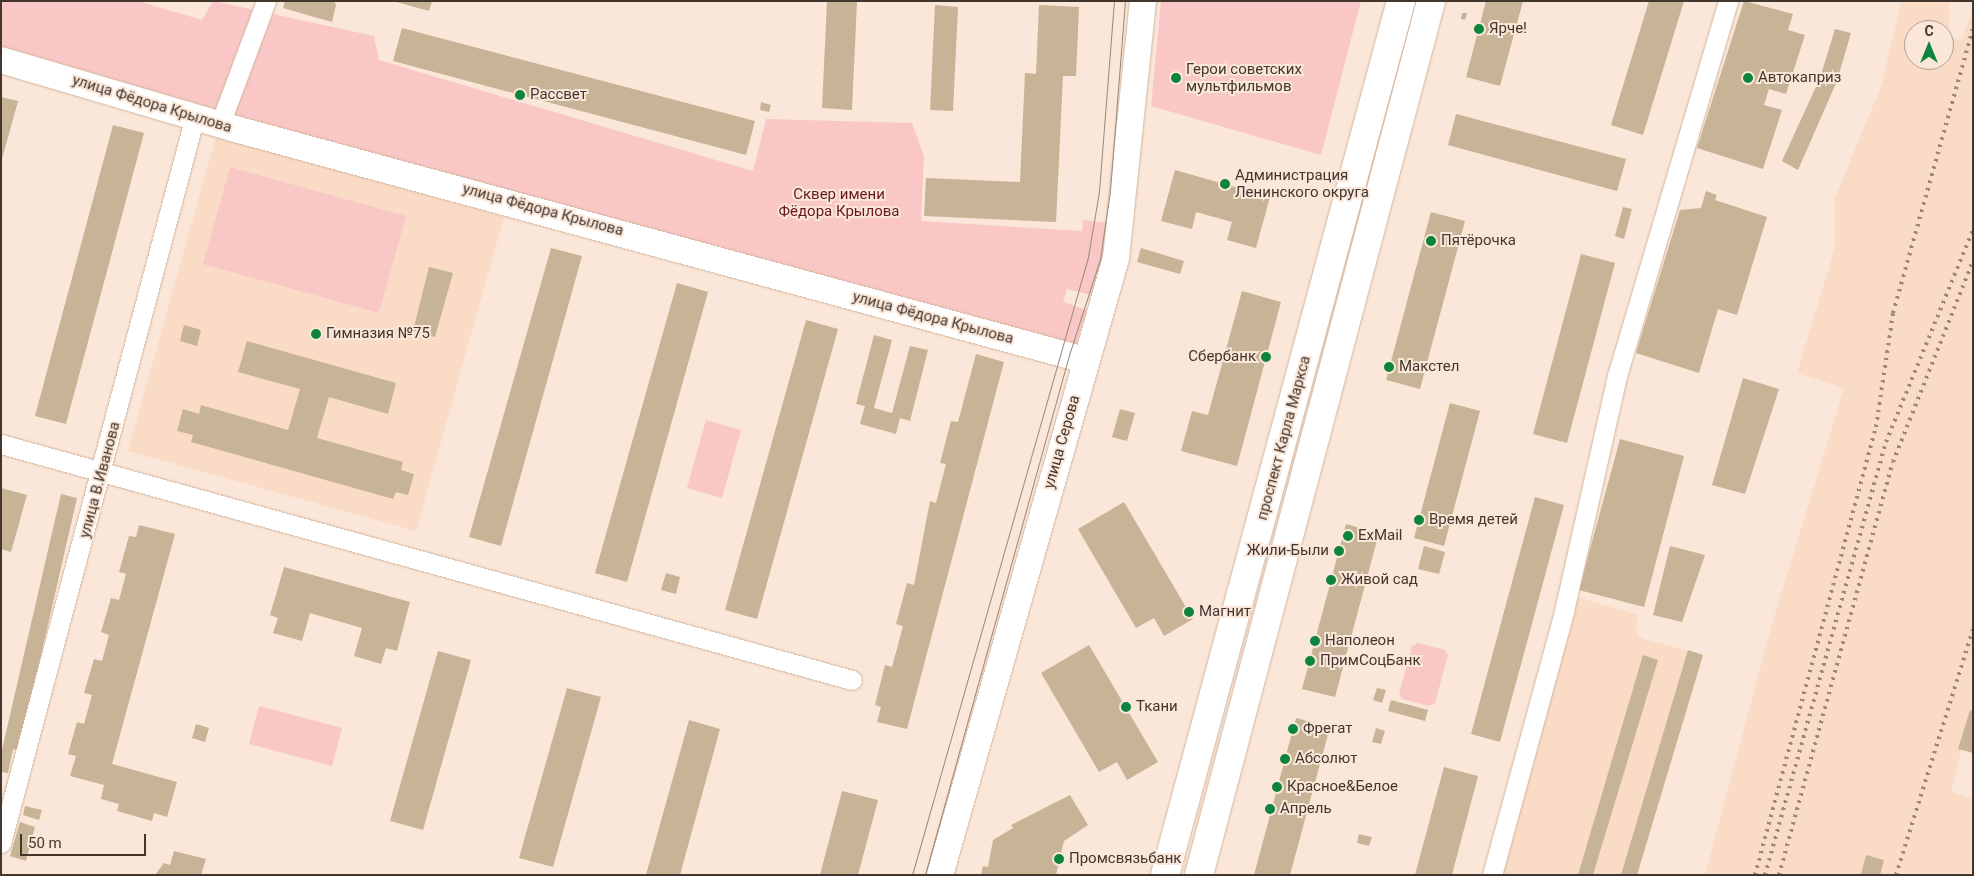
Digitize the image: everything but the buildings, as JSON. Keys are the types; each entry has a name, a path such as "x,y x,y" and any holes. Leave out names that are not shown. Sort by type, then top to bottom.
{"main road":[{"name":"проспект Карла Маркса","path":"1165,875 1401,1"},
{"name":"проспект Карла Маркса","path":"1199,875 1431,1"},
{"path":"1320,304 1348,311"}],"street":[{"name":"улица В.Иванова","path":"1,843 103,472 208,120 266,1"},
{"name":"улица Серова","path":"940,875 1122,232 1143,1"},
{"path":"1492,875 1564,611 1617,376 1728,1"},
{"name":"улица Фёдора Крылова","path":"1,60 208,120 1085,360"},
{"path":"1,444 852,680"}],"shaded area":[{"path":"1901,1 1949,1 1949,20 1904,20 1904,70 1954,70 1954,38 1962,40 1973,9 1973,703 1951,791 1973,800 1973,873 1705,875 1772,624 1844,388 1797,373 1835,247 1835,198 1882,84"},
{"name":"Гимназия №75","path":"216,136 504,217 416,531 128,451"},
{"path":"1577,597 1638,615 1636,631 1641,638 1703,655 1637,875 1499,875"}],"green space":[{"name":"Сквер имени Фёдора Крылова","path":"1,1 138,1 202,20 213,1 374,36 379,60 753,171 766,119 912,123 924,156 921,221 1082,231 1083,220 1108,223 1102,262 1091,295 1067,289 1063,302 1087,310 1077,343 1066,346 1,55"},
{"path":"1161,1 1361,1 1321,155 1151,106"},
{"path":"230,167 406,216 379,313 203,264"},
{"path":"706,420 741,430 722,498 687,488"},
{"path":"1418,643 1445,650 1448,655 1435,703 1429,706 1402,699 1399,694 1412,646"},
{"path":"259,706 342,728 332,766 249,744"}],"tram line":[{"path":"912,875 1088,257 1099,191 1114,1"},
{"path":"925,875 1069,355 1100,259 1110,191 1125,1"}],"railway":[{"path":"1755,875 1876,427 1893,313 1973,28"},
{"path":"1765,875 1886,442 1973,230"},
{"path":"1779,875 1893,462 1973,261"},
{"path":"1896,875 1973,630"}],"place":[{"name":"Ярче!","path":"1479,29"},
{"name":"Герои советских мультфильмов","path":"1176,78"},
{"name":"Автокаприз","path":"1748,78"},
{"name":"Рассвет","path":"520,95"},
{"name":"Администрация Ленинского округа","path":"1225,184"},
{"name":"Пятёрочка","path":"1431,241"},
{"name":"Гимназия №75","path":"316,334"},
{"name":"Сбербанк","path":"1266,357"},
{"name":"Макстел","path":"1389,367"},
{"name":"Время детей","path":"1419,520"},
{"name":"ExMail","path":"1348,536"},
{"name":"Жили-Были","path":"1339,551"},
{"name":"Живой сад","path":"1331,580"},
{"name":"Магнит","path":"1189,612"},
{"name":"Наполеон","path":"1315,641"},
{"name":"ПримСоцБанк","path":"1310,661"},
{"name":"Ткани","path":"1126,707"},
{"name":"Фрегат","path":"1293,729"},
{"name":"Абсолют","path":"1285,759"},
{"name":"Красное&Белое","path":"1277,787"},
{"name":"Апрель","path":"1270,809"},
{"name":"Промсвязьбанк","path":"1059,859"}]}
